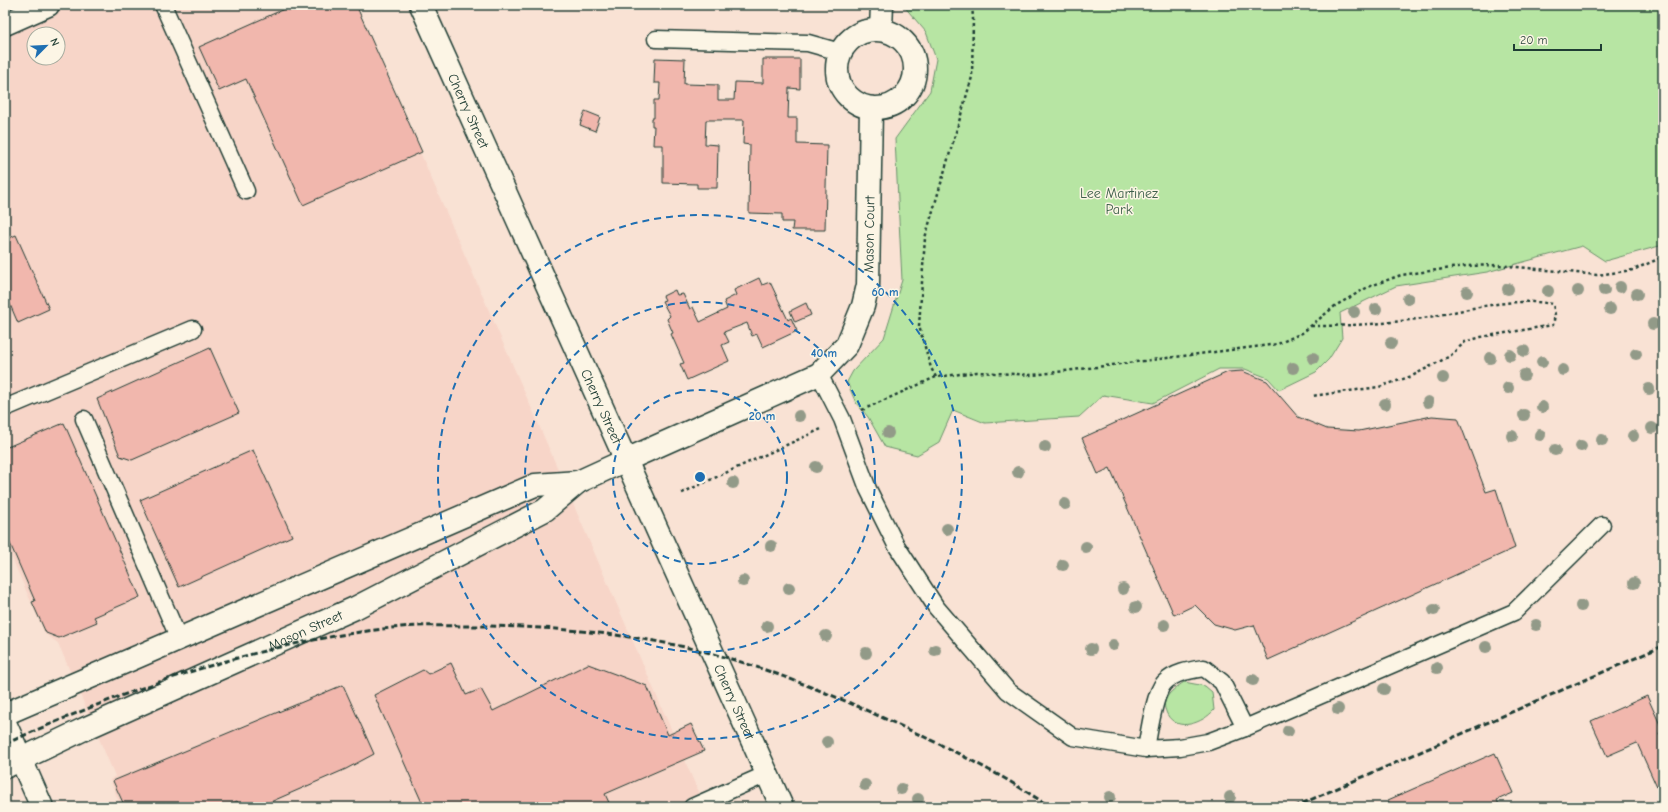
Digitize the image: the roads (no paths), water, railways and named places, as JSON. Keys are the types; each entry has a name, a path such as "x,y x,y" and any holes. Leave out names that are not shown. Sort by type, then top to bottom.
{"street":[{"path":"5,24 48,5"},
{"name":"Cherry Street","path":"421,5 626,460 774,794"},
{"path":"881,30 882,5"},
{"path":"868,30 881,30 894,34 908,45 914,57 916,73 912,86 898,102 884,108 871,108 852,100 842,89 838,79 837,66 840,52 845,44 855,35 868,30"},
{"name":"Mason Court","path":"626,460 819,374 847,345 863,306 868,285 871,108"},
{"name":"Mason Street","path":"13,763 82,730 355,608 545,510 578,482 626,460"},
{"name":"Mason Street","path":"5,714 535,485 578,482"},
{"path":"5,723 13,763 42,807"}],"lane":[{"path":"163,5 246,191"},
{"path":"656,39 808,43 840,52"},
{"path":"5,408 193,329"},
{"path":"819,374 842,419 868,489 896,545 936,607 1008,691 1073,738 1146,749 1180,747 1208,742 1245,728 1514,612 1602,525"},
{"path":"84,419 179,639"},
{"path":"1146,749 1154,705 1164,683 1184,671 1204,668 1222,682 1245,728"},
{"path":"692,807 774,794"}],"railway":[{"path":"5,744 100,704 198,669 298,643 349,634 410,626 503,626 595,632 655,641 714,654 766,670 850,703 920,735 997,774 1051,807"},
{"path":"1294,807 1663,646"}],"park label":[{"name":"Lee Martinez Park","path":"1119,202"}]}
